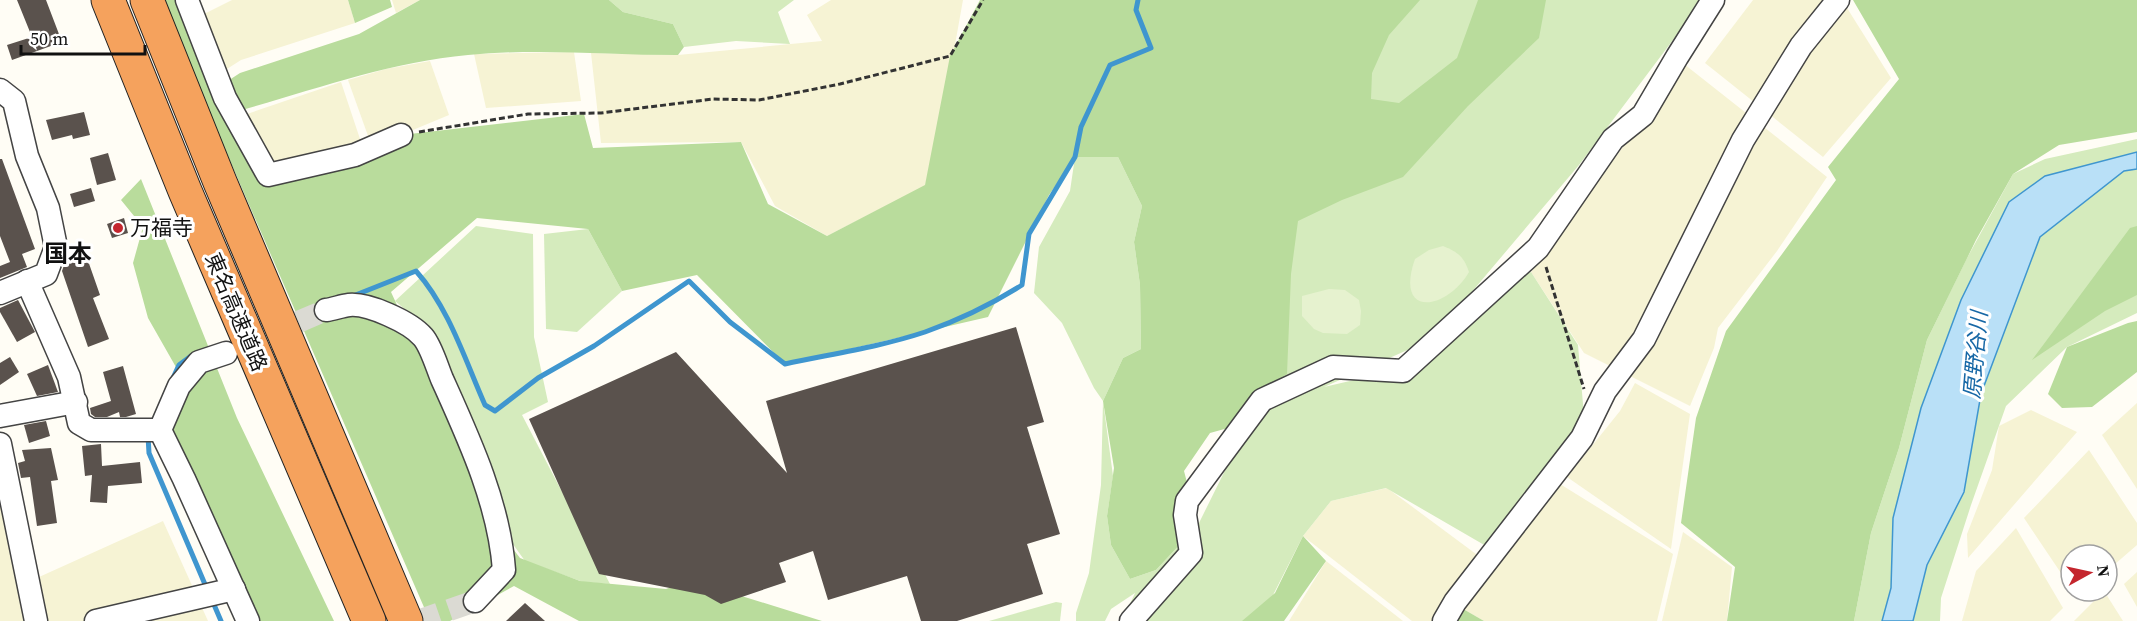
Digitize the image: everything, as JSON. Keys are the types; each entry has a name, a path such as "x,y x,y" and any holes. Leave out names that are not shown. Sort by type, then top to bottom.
{"highway":[{"name":"東名高速道路","path":"108,0 184,191 369,621"},
{"name":"東名高速道路","path":"147,0 220,182 406,621"}],"street":[{"path":"188,0 225,98 268,175 355,155 401,135"},
{"path":"1131,621 1191,554 1185,514 1187,501 1262,400 1333,367 1403,371 1538,248 1613,139 1643,115 1713,0"},
{"path":"1444,621 1455,602 1582,438 1605,391 1644,339 1743,140 1802,46 1838,0"},
{"path":"0,90 14,100 27,156 48,208 56,247 46,274 0,293"},
{"path":"27,281 69,377 79,423 91,430 160,430"},
{"path":"326,310 351,304 392,315 424,338 466,434 502,543 504,570 475,601"},
{"path":"226,353 199,362 179,386 160,430 248,621"},
{"path":"0,416 76,402"},
{"path":"0,444 36,621"},
{"path":"96,621 234,589"}],"path":[{"path":"401,135 528,114 601,113 713,99 759,100 849,82 950,56 983,0"},
{"path":"1538,248 1586,397"}],"shaded area":[{"path":"232,0 348,0 355,23 241,60 216,76 202,15"},
{"path":"392,0 420,0 396,13"},
{"path":"831,0 963,0 944,106 925,186 827,236 775,206 741,142 601,143 591,53 678,55 822,41 807,15"},
{"path":"1753,0 1842,0 1891,78 1823,157 1705,63"},
{"path":"574,52 581,101 486,108 474,54"},
{"path":"430,61 449,115 372,147 348,80 386,69"},
{"path":"1684,64 1827,177 1777,251 1718,328 1714,348 1690,406 1584,353 1531,272"},
{"path":"341,82 364,151 273,174 247,114"},
{"path":"1635,383 1690,414 1671,549 1567,477 1620,411"},
{"path":"2137,403 2137,489 2102,435"},
{"path":"2031,410 2077,432 1968,558 1967,534 1992,470 1999,426"},
{"path":"0,444 28,582 163,521 208,621 0,621"},
{"path":"2089,450 2137,523 2137,545 2119,561 2119,543 2059,543 2059,570 2024,518"},
{"path":"1560,484 1673,554 1657,621 1484,621 1458,606"},
{"path":"1387,488 1480,557 1440,621 1412,621 1303,536 1331,501"},
{"path":"2016,528 2063,608 2050,621 1962,621 1976,571"},
{"path":"1683,532 1732,567 1727,621 1662,621"},
{"path":"1326,561 1403,621 1289,621"},
{"path":"2137,572 2137,607 2124,584"},
{"path":"2092,603 2112,603 2123,621 2074,621"}],"green space":[{"path":"163,0 186,0 213,80 261,183 316,172 401,135 584,114 593,148 741,142 768,204 827,236 925,185 950,56 980,0 1420,0 1389,35 1372,73 1371,99 1399,103 1457,58 1478,0 1546,0 1539,38 1468,106 1403,177 1342,200 1298,221 1291,274 1287,374 1257,391 1246,423 1210,433 1184,471 1198,525 1156,570 1130,579 1111,545 1107,516 1114,468 1103,401 1123,358 1141,349 1140,285 1134,242 1142,206 1118,157 1075,157 1049,195 988,317 785,364 697,275 622,291 588,229 477,218 391,292 463,449 484,511 520,558 580,581 666,589 690,580 822,621 579,621 514,586 450,621 430,621 220,142"},
{"path":"348,0 390,0 392,7 355,23"},
{"path":"420,0 609,0 623,12 673,24 684,47 678,55 520,52 439,59 354,77 242,110 220,86 240,73 359,34"},
{"path":"609,0 794,0 778,12 790,44 736,41 684,47 673,24 623,12"},
{"path":"1268,0 1703,0 1579,165 1443,326 1507,279 1531,272 1578,345 1584,416 1486,546 1386,488 1331,501 1303,536 1266,609 1252,621 1122,621 1135,593 1111,609 1105,621 1076,621 1076,613 1089,573 1101,485 1103,401 1113,476 1107,516 1111,545 1130,579 1156,570 1198,525 1251,418","holes":["1412,348 1397,361 1393,371 1324,387"]},
{"path":"1853,0 2137,0 2137,132 2059,145 2013,174 1976,240 1927,340 1899,448 1871,533 1854,621 1727,621 1735,567 1681,523 1696,418 1726,331 1836,180 1828,167 1899,79"},
{"path":"2137,139 2137,313 2067,347 2006,406 1941,598 1940,621 1854,621 1871,533 1899,448 1927,340 1966,260 2013,174 2045,159"},
{"path":"1075,157 1118,157 1142,206 1134,242 1140,285 1141,349 1123,358 1103,401 1094,388 1062,323 1034,293 1039,247 1070,191"},
{"path":"141,179 237,418 334,621 257,621 160,430 185,383 148,318 133,263 143,227 121,200"},
{"path":"476,226 533,234 534,337 548,402 522,415 610,584 583,582 525,561 495,519 425,326 395,301"},
{"path":"2137,226 2137,295 2105,311 2032,360 2130,228"},
{"path":"588,229 622,291 577,332 546,329 544,234"},
{"path":"1443,246 1460,256 1469,272 1460,285 1437,300 1426,302 1417,300 1411,292 1410,278 1415,259 1429,250"},
{"path":"1329,289 1345,290 1359,300 1360,325 1347,334 1323,333 1314,329 1302,316 1302,296"},
{"path":"2137,321 2137,372 2092,407 2062,408 2048,394 2067,347"},
{"path":"1303,536 1326,561 1284,621 1242,621 1275,593"},
{"path":"1056,602 1062,603 1060,621 989,621"},
{"path":"1458,606 1484,621 1448,621"}],"water":[{"name":"原野谷川","path":"2137,152 2137,169 2124,171 2040,237 1981,394 1964,492 1927,565 1913,621 1882,621 1891,588 1893,518 1921,408 1961,300 2009,202 2045,176"}],"building":[{"path":"17,0 46,0 62,42 12,60 7,45 32,37"},
{"path":"84,112 90,135 73,139 72,135 52,140 46,120"},
{"path":"108,153 116,180 97,185 90,158"},
{"path":"0,159 2,159 35,249 22,254 27,267 0,278 0,266 10,262 0,236"},
{"path":"91,188 95,201 74,207 70,194"},
{"name":"万福寺","path":"124,218 128,233 112,238 107,224"},
{"path":"86,255 100,295 93,298 109,339 88,347 62,271 65,262"},
{"path":"18,300 35,332 17,342 0,308"},
{"path":"1016,327 1044,422 1027,427 1060,534 1027,544 1043,594 957,621 921,621 907,576 828,600 813,551 779,563 786,582 721,604 705,595 599,574 529,419 676,352 787,473 766,401"},
{"path":"10,357 19,372 0,385 0,363"},
{"path":"48,365 58,392 37,396 27,374"},
{"path":"123,366 136,414 120,417 119,412 107,417 95,417 91,414 90,408 111,401 103,372"},
{"path":"46,421 50,436 29,443 24,425"},
{"path":"101,444 102,466 140,462 142,483 108,486 107,503 90,502 92,475 85,476 82,446"},
{"path":"51,448 58,480 51,481 57,523 37,526 30,477 21,478 18,463 25,461 22,450"},
{"path":"525,603 545,621 506,621"}],"waterway":[{"path":"353,296 416,271 438,301 447,318 485,405 495,411 538,378 594,346 689,281 730,322 785,364 891,342 925,332 963,317 1022,285 1029,234 1075,157 1081,127 1110,65 1151,48 1136,10 1138,0"},
{"path":"173,378 179,365 191,356"},
{"path":"148,436 149,453 207,589"},
{"path":"212,600 221,621"}],"tunnel":[{"path":"268,335 326,310"},
{"path":"418,621 475,601"}],"place":[{"name":"万福寺","path":"118,228"}],"district":[{"name":"国本","path":"68,254"}]}
